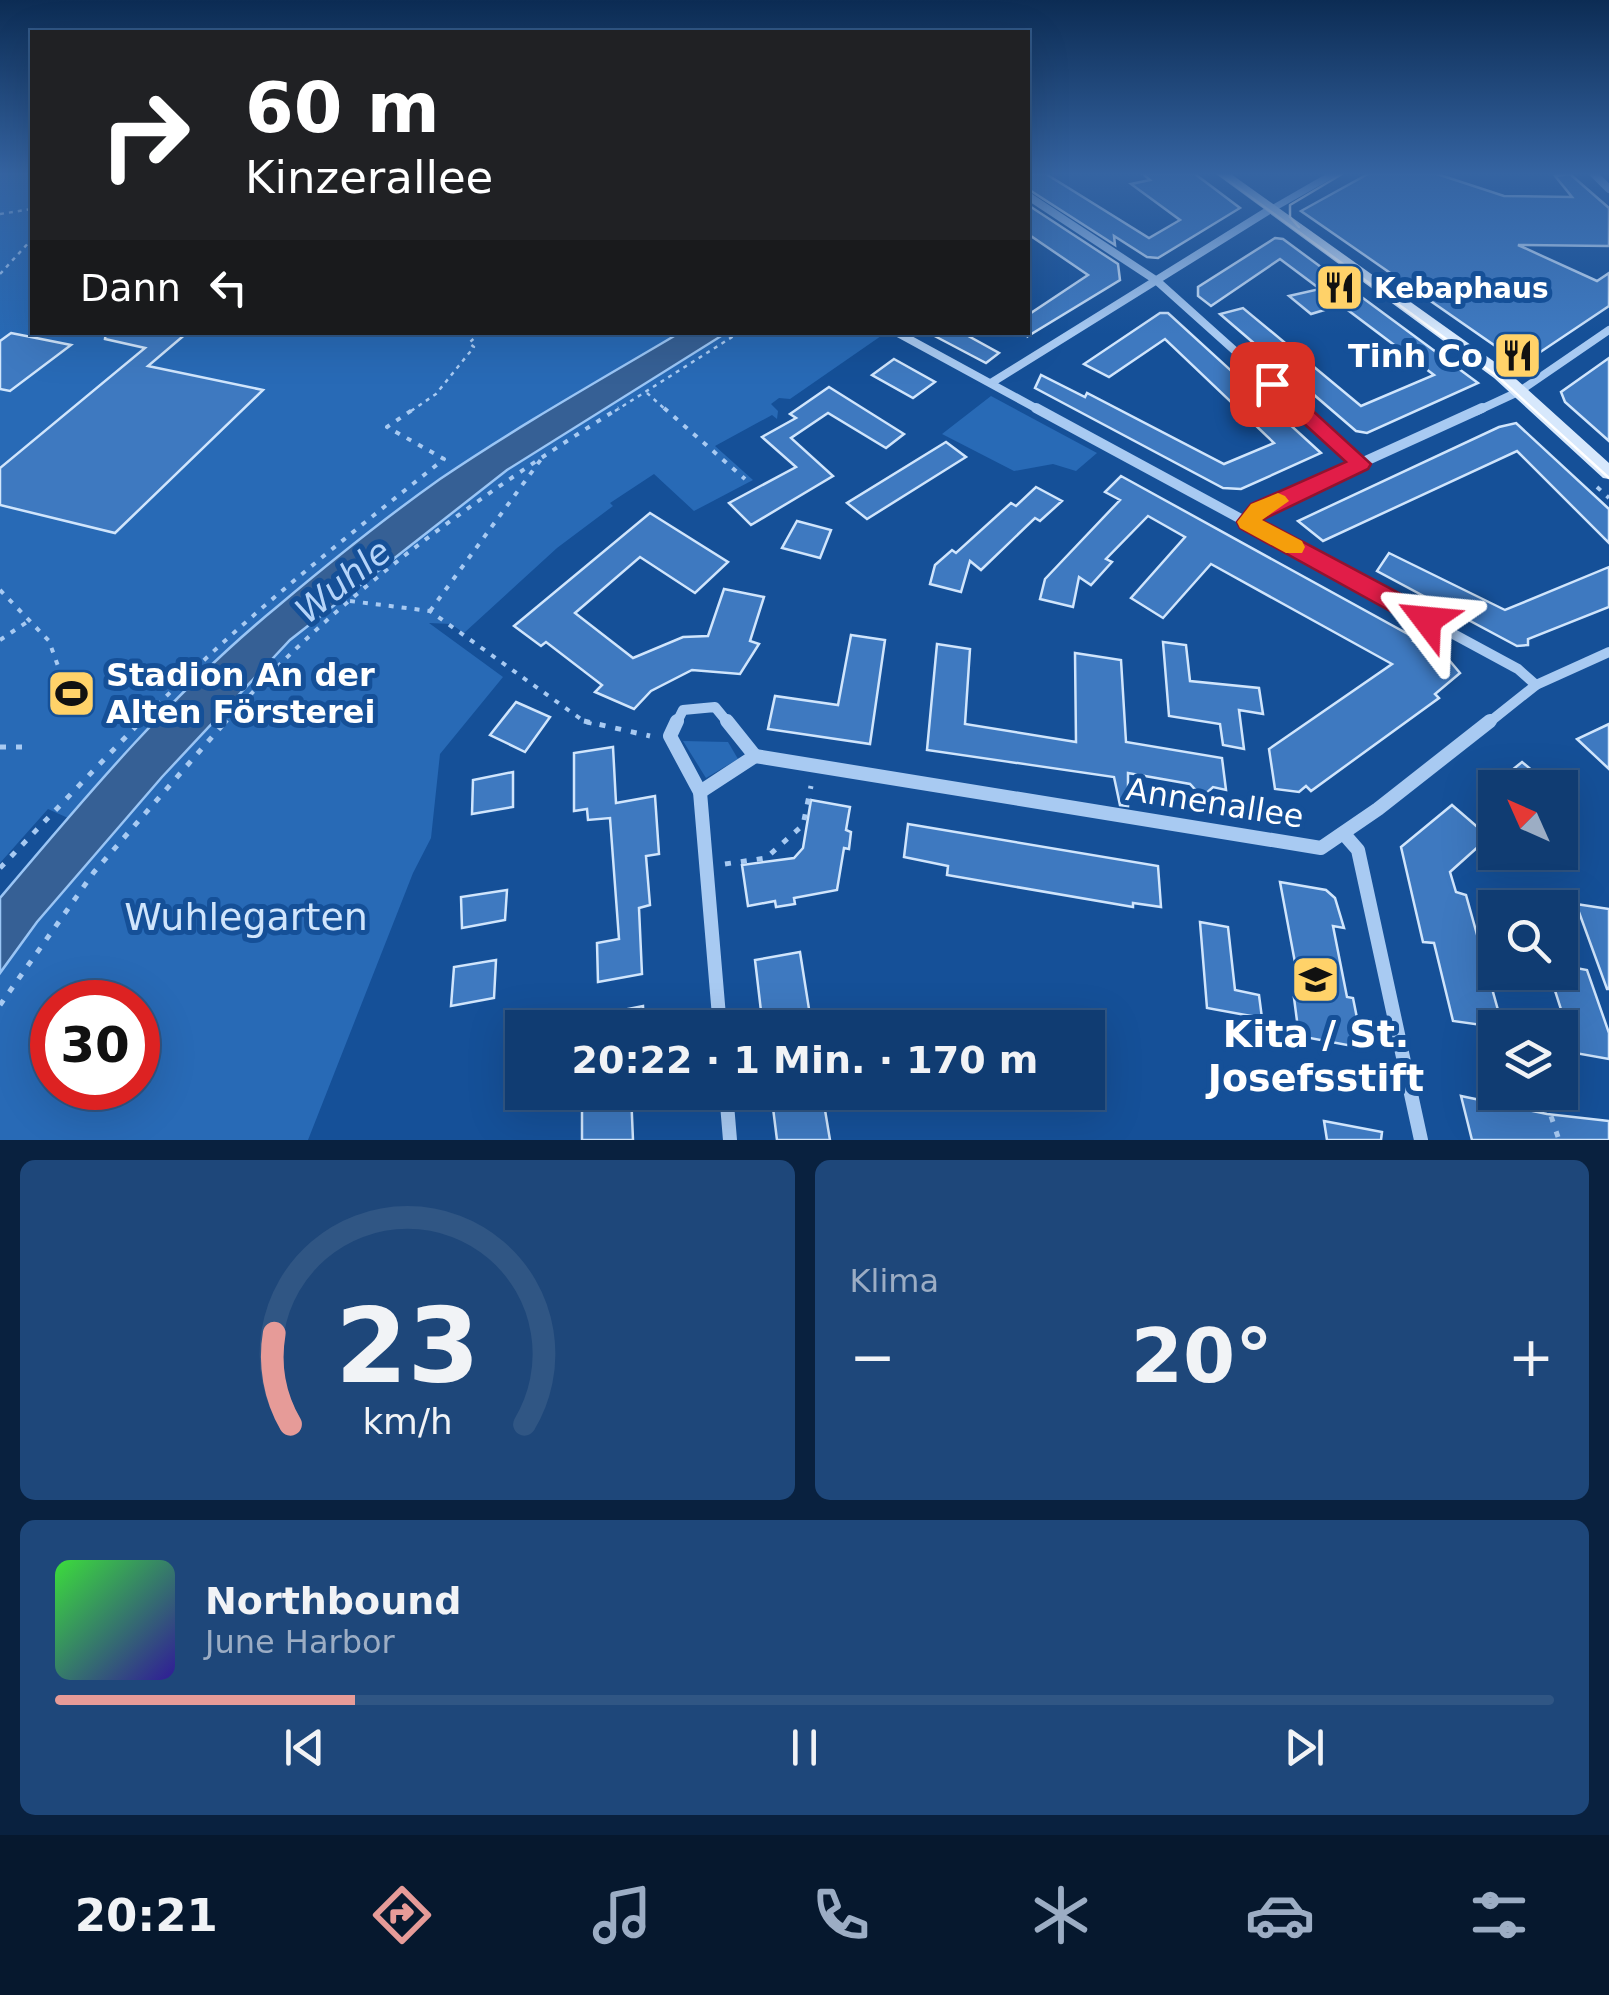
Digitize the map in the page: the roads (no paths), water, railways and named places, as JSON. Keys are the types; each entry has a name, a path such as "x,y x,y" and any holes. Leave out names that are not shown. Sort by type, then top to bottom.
{"main road":[{"path":"1295,227 1520,391 1609,473"}],"street":[{"path":"1075,227 1157,281 1360,464"},
{"path":"991,383 1241,227"},
{"path":"1248,522 1258,510 1520,391 1609,330"},
{"path":"902,335 1518,670 1536,685"},
{"name":"Annenallee","path":"755,756 1321,848 1536,685 1609,652"},
{"path":"700,792 755,756 715,708 683,710 670,736 700,792 718,1010"},
{"path":"1344,834 1358,850 1421,1140"},
{"path":"728,1110 730,1140"}],"water":[{"name":"Wuhle","path":"676,335 723,335 507,470 290,640 162,777 37,922 0,973 0,898 167,709 240,639 378,525 440,479"}],"tram line":[{"path":"1292,227 1497,376 1609,478"}],"place":[{"name":"Kebaphaus","path":"1339,288"},
{"name":"Tinh Co","path":"1518,356"},
{"name":"Stadion An der Alten Försterei","path":"71,693"},
{"name":"Kita / St. Josefsstift","path":"1316,980"}],"park label":[{"name":"Wuhlegarten","path":"246,917"}]}
